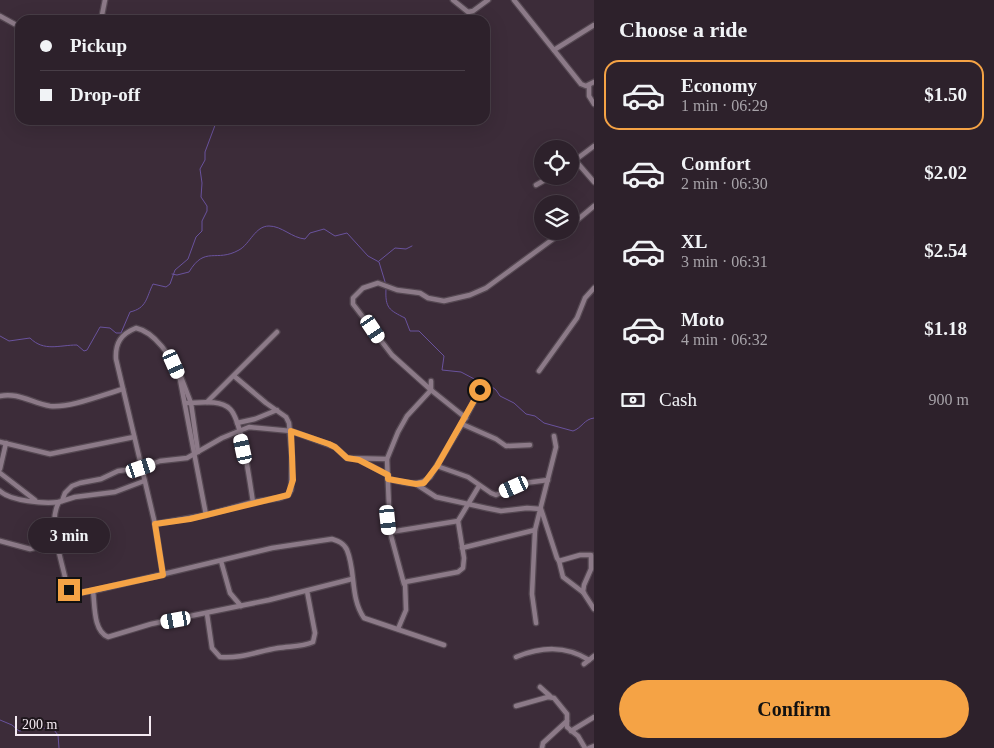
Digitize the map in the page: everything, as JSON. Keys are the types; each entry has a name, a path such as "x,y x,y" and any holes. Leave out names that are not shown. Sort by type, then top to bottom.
{"street":[{"path":"102,15 105,0"},
{"path":"453,0 468,12 473,11 488,0"},
{"path":"514,0 581,84 592,84 589,96 594,104"},
{"path":"0,16 15,24"},
{"path":"554,50 594,25"},
{"path":"579,157 594,146"},
{"path":"579,165 594,182"},
{"path":"579,218 594,206"},
{"path":"466,418 392,355 353,304 353,298 367,286 378,284 397,290 420,293 428,298 444,301 470,295 486,288 552,240"},
{"path":"539,371 577,318 585,298 594,288"},
{"path":"163,575 155,524 116,359 117,344 121,338 136,328 143,330 163,348 174,364 197,453"},
{"path":"207,402 277,332"},
{"path":"178,374 186,387 191,403 206,515"},
{"path":"155,524 206,515 253,502 280,498 288,495 291,490 293,480 291,431 286,417 234,376"},
{"path":"398,629 406,610 407,596 390,532 387,459 407,416 431,390 431,381"},
{"path":"0,396 18,395 52,406 74,403 123,389"},
{"path":"416,484 424,483 437,466 466,418 480,390"},
{"path":"185,403 207,402 230,408 239,430 253,502"},
{"path":"237,423 255,419 277,410"},
{"path":"462,424 496,439 506,446 530,445"},
{"path":"387,459 359,460 347,458 335,447 291,431 259,427 239,430 187,458 160,461 141,468 118,471 101,479 72,486 65,493 54,514 57,542 69,590 75,594 93,591 272,548 332,539 341,542 347,549 359,612 364,618 371,622 444,645"},
{"path":"536,623 532,594 535,530 556,447 554,436"},
{"path":"0,442 50,454 134,437"},
{"path":"0,469 6,443"},
{"path":"359,460 388,477 416,484 436,497 501,511 527,508 541,510"},
{"path":"437,466 468,477 479,486 496,495 525,483 548,480"},
{"path":"0,474 36,501"},
{"path":"0,491 8,497 48,504 75,497 115,492 144,481"},
{"path":"404,584 412,580 458,572 463,568 458,521 479,486"},
{"path":"541,510 563,577 584,594 594,609"},
{"path":"390,532 458,521"},
{"path":"462,548 535,530"},
{"path":"0,541 30,549 57,542"},
{"path":"559,561 591,555 591,569 584,585 584,594"},
{"path":"221,561 230,593 241,606"},
{"path":"93,591 99,629 102,635 108,637 151,624 207,614 352,579"},
{"path":"207,614 212,648 220,657 240,656 308,644 313,642 315,632 307,591"},
{"path":"516,657 541,649 552,648 574,652 589,660"},
{"path":"584,664 594,656"},
{"path":"540,687 565,709 567,727 580,739 585,748"},
{"path":"516,706 550,696"},
{"path":"571,731 594,717"},
{"path":"542,748 543,743 567,721"},
{"path":"589,748 594,746"}],"waterway":[{"path":"0,336 9,341 30,338 41,345 52,347 77,345 84,351 87,350 100,327 110,328 116,333 121,333 130,312 143,305 153,284 166,287 170,284 175,270 188,259 196,237 202,231 202,221 207,211 207,206 201,197 200,169 205,160 205,152 215,125"},
{"path":"172,274 177,275 189,272 200,259 231,254 243,247 260,229 269,226 305,239 310,233 324,229 335,236 347,233 368,256 379,262 386,285"},
{"path":"379,261 395,248 406,249 412,246"},
{"path":"386,289 386,300 389,308 405,318 410,331 419,331 444,356 442,370 461,372 480,382 487,383 500,396 514,403 526,414 535,416 544,423 573,431 594,418"},
{"path":"0,720 12,725 19,731 43,728 54,730 58,735 59,748"}],"route":[{"path":"69,590 75,594 163,575 155,524 190,519 219,510 288,495 293,480 291,431 329,444 340,451 342,456 359,460 388,475 388,479 416,484 424,483 437,466 480,390"}]}
